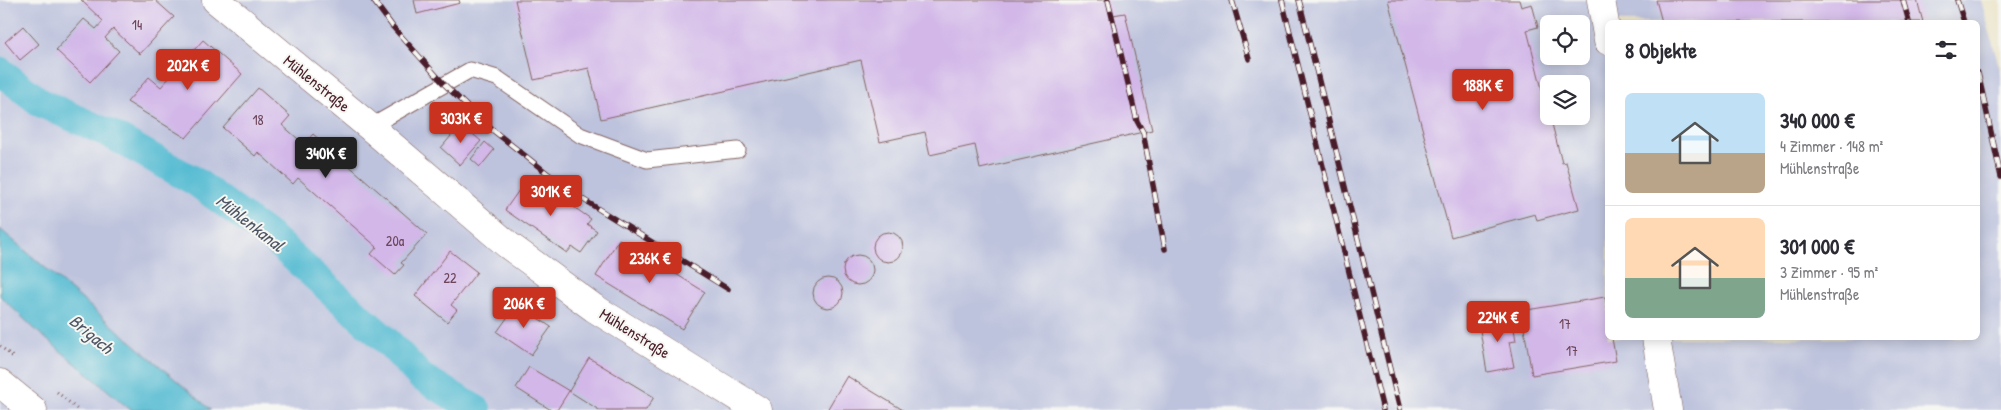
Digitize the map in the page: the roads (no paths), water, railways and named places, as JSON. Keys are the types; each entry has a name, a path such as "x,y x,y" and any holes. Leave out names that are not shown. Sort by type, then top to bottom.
{"street":[{"name":"Mühlenstraße","path":"216,0 370,127 508,245 594,308 758,410"},
{"path":"1601,0 1605,23"},
{"path":"1656,340 1668,410"},
{"path":"0,383 33,410"}],"lane":[{"path":"370,127 470,70 497,78 580,136 647,160 738,150"}],"water":[{"name":"Brigach","path":"0,229 211,410 131,410 38,332 0,296"}],"waterway":[{"name":"Mühlenkanal","path":"0,71 41,103 110,134 196,182 272,238 388,342 421,377 477,410"}],"railway":[{"path":"373,0 393,27 444,84 485,124 571,192 728,289"},
{"path":"1108,0 1137,121 1143,132 1165,249"},
{"path":"1232,0 1249,59"},
{"path":"1282,0 1383,410"},
{"path":"1299,0 1400,410"},
{"path":"1903,0 1908,20"},
{"path":"1957,0 1963,20"},
{"path":"1980,82 2001,177"}]}
